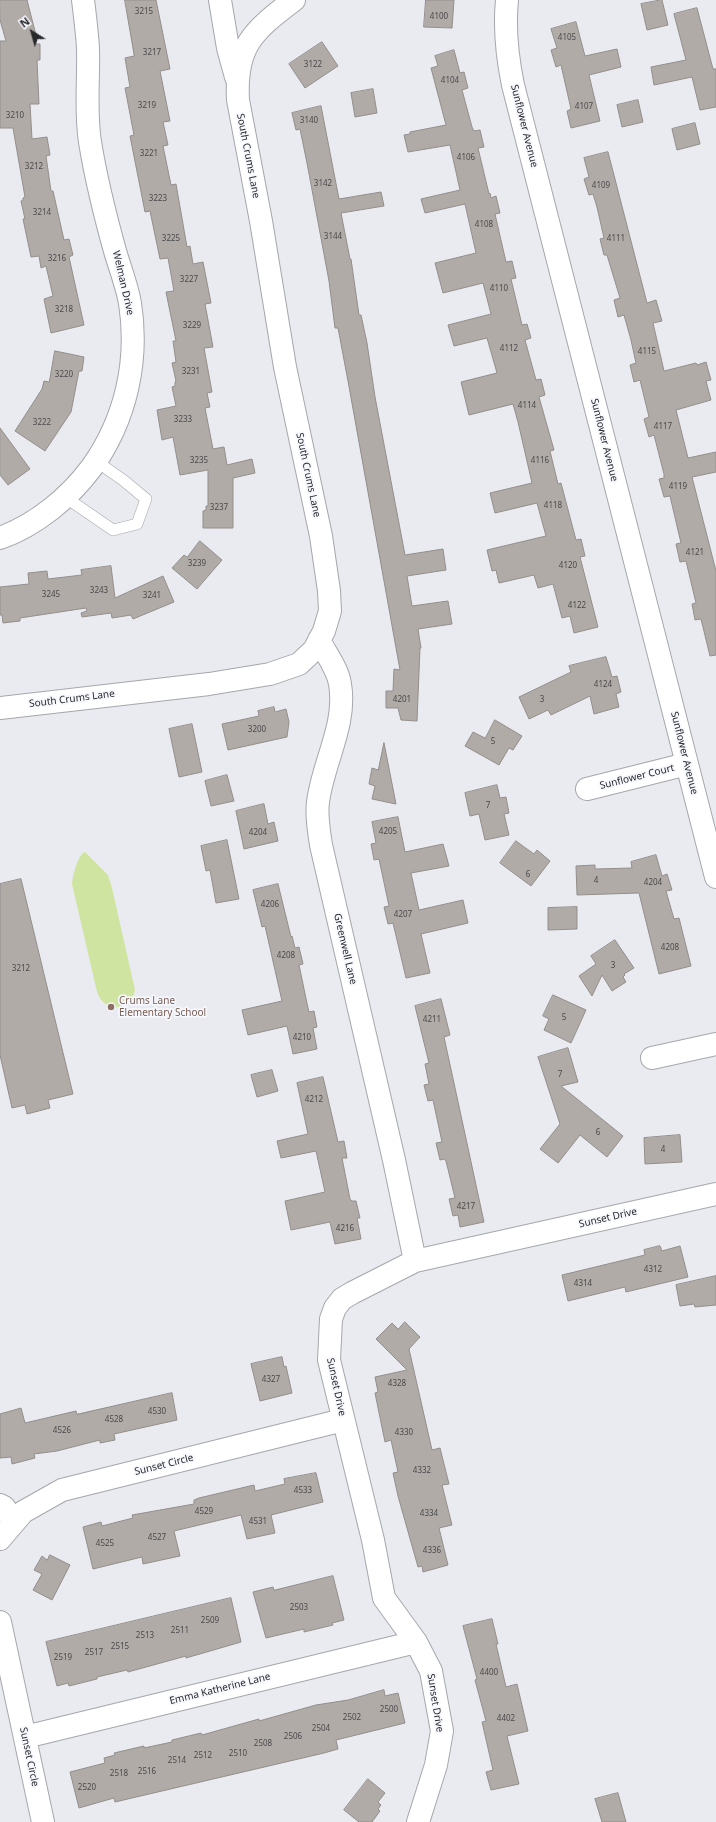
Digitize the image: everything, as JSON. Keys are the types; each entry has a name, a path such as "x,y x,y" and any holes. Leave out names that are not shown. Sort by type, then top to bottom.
{"street":[{"name":"Welman Drive","path":"0,538 36,520 65,498 85,477 115,428 127,395 132,363 133,335 130,302 98,187 89,140 86,92 88,48 83,0"},
{"path":"220,0 228,48 237,82"},
{"name":"South Crums Lane","path":"0,708 209,684 270,674 299,664 314,650 324,631 330,611 329,591 313,496 285,367 261,221 238,100 237,82 242,54 252,37 266,22 294,0"},
{"name":"Sunflower Avenue","path":"507,0 504,26 507,57 513,85 716,877"},
{"name":"Greenwell Lane","path":"319,640 338,676 340,685 341,710 337,733 323,776 318,803 319,830 394,1160 415,1261"},
{"name":"Sunflower Court","path":"586,789 687,764"},
{"path":"652,1058 716,1044"},
{"name":"Sunset Drive","path":"418,1822 436,1765 442,1731 430,1671 416,1642 384,1598 373,1540 329,1360 331,1319 335,1308 342,1299 352,1293 415,1261 716,1194"},
{"name":"Sunset Circle","path":"0,1539 22,1512 62,1490 343,1420"},
{"path":"0,1505 4,1507 14,1522"},
{"name":"Sunset Circle","path":"0,1622 43,1822"},
{"name":"Emma Katherine Lane","path":"25,1737 416,1642"}],"lane":[{"path":"65,498 113,530 138,524 146,499 124,480 96,461"}],"green space":[{"path":"85,852 108,875 112,888 135,990 133,997 123,1006 117,1007 105,1004 100,999 97,992 72,884 74,871 78,861"}],"building":[{"path":"0,0 27,0 36,35 36,44 40,44 40,60 37,60 39,104 30,104 32,139 47,137 50,155 46,156 51,191 53,191 64,240 69,239 73,255 69,257 84,325 51,333 44,299 53,296 46,266 41,268 39,256 31,257 23,219 25,219 21,201 25,197 13,128 0,128 0,41 6,41 0,20"},
{"path":"125,0 156,0 170,69 160,71 170,121 163,122 168,145 163,146 171,185 176,184 187,247 190,246 193,264 203,262 211,303 205,304 213,347 204,348 212,392 207,393 210,407 205,408 213,449 224,447 227,465 252,459 255,473 233,478 233,528 203,528 203,511 206,510 206,506 208,506 208,470 180,475 173,437 162,440 157,410 176,406 172,387 175,386 176,381 172,363 176,362 173,341 176,341 166,292 174,291 168,258 160,259 150,211 145,212 130,136 134,135 125,88 130,87 125,58 134,56"},
{"path":"426,0 454,0 452,28 424,27"},
{"path":"662,0 668,25 647,30 641,4"},
{"path":"697,8 713,69 716,69 716,107 700,110 692,77 654,85 651,67 686,60 674,14"},
{"path":"576,22 585,56 617,49 621,67 589,75 600,121 571,128 567,111 571,109 561,65 556,67 551,50 557,48 551,29"},
{"path":"322,42 338,66 305,88 289,64"},
{"path":"454,50 460,73 464,72 468,88 462,90 472,127 474,131 480,130 484,147 478,148 489,194 490,193 491,198 496,196 500,213 495,214 506,262 512,261 516,278 511,279 522,325 527,324 531,338 525,340 536,380 541,379 545,395 539,397 554,450 550,451 558,484 561,483 576,540 581,539 585,556 580,557 598,627 574,633 570,616 562,618 553,584 538,588 534,575 499,583 496,570 492,571 487,550 546,536 537,503 495,513 490,493 532,483 518,422 513,404 469,415 461,382 497,373 487,338 454,346 448,325 491,314 483,283 443,293 435,263 476,253 465,204 425,213 421,199 460,190 450,145 408,152 404,135 410,134 410,132 446,125 431,68 438,66 435,56"},
{"path":"373,89 377,113 355,117 351,93"},
{"path":"638,100 643,122 622,127 617,105"},
{"path":"321,106 339,199 381,192 384,206 341,213 351,259 359,315 361,315 367,343 375,397 405,555 443,549 446,570 407,576 412,606 448,601 452,624 418,629 421,648 417,721 401,720 398,708 386,708 386,691 393,691 394,669 400,670 338,328 335,328 329,281 307,163 300,129 296,130 292,113"},
{"path":"695,123 700,144 677,150 672,129"},
{"path":"608,152 647,303 656,300 662,321 653,323 664,371 706,362 711,380 706,381 711,400 676,410 688,458 716,452 716,472 692,477 716,571 716,655 710,656 701,619 695,620 692,604 696,603 686,561 680,562 676,544 681,543 670,496 664,497 659,479 664,478 664,474 654,435 649,437 644,419 649,417 640,380 634,382 630,365 636,363 631,340 624,315 618,317 614,300 620,298 607,255 604,255 600,239 604,238 597,207 593,194 589,195 584,179 589,177 584,158"},
{"path":"55,351 84,357 82,371 79,371 71,412 45,451 15,431 42,389 44,381 49,382"},
{"path":"0,428 30,469 8,485 0,475"},
{"path":"200,541 222,560 197,589 172,568 184,555 187,557"},
{"path":"111,566 115,598 163,576 174,602 133,619 131,615 112,618 111,613 82,617 81,613 87,611 86,608 20,618 20,621 3,623 2,615 0,615 0,587 29,584 28,573 47,571 48,579 82,575 81,570"},
{"path":"606,657 612,677 617,676 621,692 616,694 619,707 594,714 590,696 551,715 548,710 529,719 519,697 571,672 569,666"},
{"path":"274,707 275,712 286,709 289,722 287,737 228,750 222,724 259,716 258,711"},
{"path":"495,720 522,736 513,750 509,748 499,765 465,746 473,732 485,738"},
{"path":"192,724 202,772 179,777 169,729"},
{"path":"384,743 396,804 372,799 375,786 369,784 372,768 378,770"},
{"path":"227,775 234,801 211,806 205,781"},
{"path":"497,785 500,798 506,797 509,813 504,814 509,835 485,840 479,814 470,816 465,793"},
{"path":"264,804 268,824 274,822 278,841 244,849 236,811"},
{"path":"398,817 405,852 443,844 449,866 411,873 419,910 463,900 468,923 421,934 430,973 406,978 393,923 388,924 384,907 389,906 379,859 374,860 371,844 376,843 372,822"},
{"path":"227,840 239,899 216,903 210,870 206,871 201,846"},
{"path":"516,841 534,854 537,850 550,861 531,886 500,863"},
{"path":"656,855 662,876 667,874 672,890 666,891 674,919 679,918 691,966 659,974 639,893 577,895 576,866 595,865 595,869 632,868 631,862"},
{"path":"21,879 73,1094 48,1100 50,1108 27,1114 25,1105 12,1108 0,1055 0,884"},
{"path":"278,884 291,937 292,936 295,948 299,947 303,964 299,965 309,1012 314,1011 317,1027 313,1028 317,1049 293,1054 287,1026 248,1035 242,1010 282,1001 265,926 262,927 253,890"},
{"path":"577,907 577,929 548,930 548,908"},
{"path":"615,940 634,968 624,974 625,975 623,977 626,982 612,991 602,975 592,996 579,976 596,964 591,956"},
{"path":"553,995 586,1010 571,1043 544,1030 549,1019 543,1016"},
{"path":"441,999 450,1035 444,1037 484,1222 460,1227 458,1215 453,1216 449,1199 455,1198 446,1161 444,1159 440,1160 436,1143 442,1142 433,1100 428,1101 424,1085 429,1084 425,1064 429,1063 415,1006"},
{"path":"568,1048 578,1082 561,1086 623,1136 607,1157 580,1135 558,1163 540,1149 560,1124 538,1057"},
{"path":"272,1070 278,1091 257,1097 251,1075"},
{"path":"323,1077 338,1142 344,1141 347,1158 342,1158 350,1199 352,1201 356,1201 360,1218 357,1218 361,1239 335,1244 330,1222 291,1230 285,1201 325,1192 316,1151 281,1158 277,1141 308,1134 297,1083"},
{"path":"680,1135 682,1162 645,1164 644,1138"},
{"path":"660,1246 662,1251 680,1246 688,1277 626,1292 625,1287 568,1301 562,1275 645,1255 644,1250"},
{"path":"716,1276 716,1305 695,1307 694,1304 680,1306 676,1285"},
{"path":"405,1322 420,1337 409,1349 432,1450 440,1448 449,1484 442,1485 452,1525 439,1528 448,1565 423,1572 422,1566 418,1567 398,1496 393,1473 398,1472 391,1440 385,1442 375,1393 378,1392 375,1377 407,1370 376,1339 392,1323 398,1329"},
{"path":"282,1357 284,1367 286,1366 292,1393 260,1401 251,1364"},
{"path":"172,1393 177,1420 114,1434 115,1440 100,1443 100,1440 57,1451 34,1454 35,1458 12,1464 11,1457 0,1458 0,1414 21,1408 25,1423 76,1411 77,1414"},
{"path":"316,1473 323,1502 271,1515 275,1533 247,1539 241,1515 174,1531 180,1556 143,1564 142,1557 93,1569 83,1527 101,1522 102,1526 133,1518 132,1515 194,1504 194,1500 199,1498 254,1485 255,1491 285,1484 284,1479"},
{"path":"50,1555 70,1565 52,1600 33,1590 42,1574 34,1570 42,1556 47,1560"},
{"path":"333,1576 344,1620 332,1623 333,1625 304,1632 304,1629 266,1638 253,1592 273,1587 274,1590"},
{"path":"231,1598 241,1642 186,1658 186,1656 128,1672 127,1670 97,1677 97,1679 69,1686 68,1683 57,1686 46,1642"},
{"path":"492,1619 506,1687 517,1684 528,1731 507,1736 519,1784 491,1790 486,1772 493,1770 482,1722 486,1721 463,1626"},
{"path":"384,1690 385,1696 398,1693 405,1723 336,1740 338,1749 324,1753 115,1802 114,1798 79,1808 70,1772 105,1763 104,1758 115,1755 114,1753 144,1746 144,1748 172,1742 172,1740 201,1733 202,1735 259,1719 259,1721 316,1705 348,1700"},
{"path":"368,1779 385,1793 378,1802 381,1805 378,1809 380,1811 372,1822 359,1822 344,1810"},
{"path":"618,1793 626,1822 602,1822 595,1799"}],"place":[{"name":"Crums Lane Elementary School","path":"111,1007"}]}
